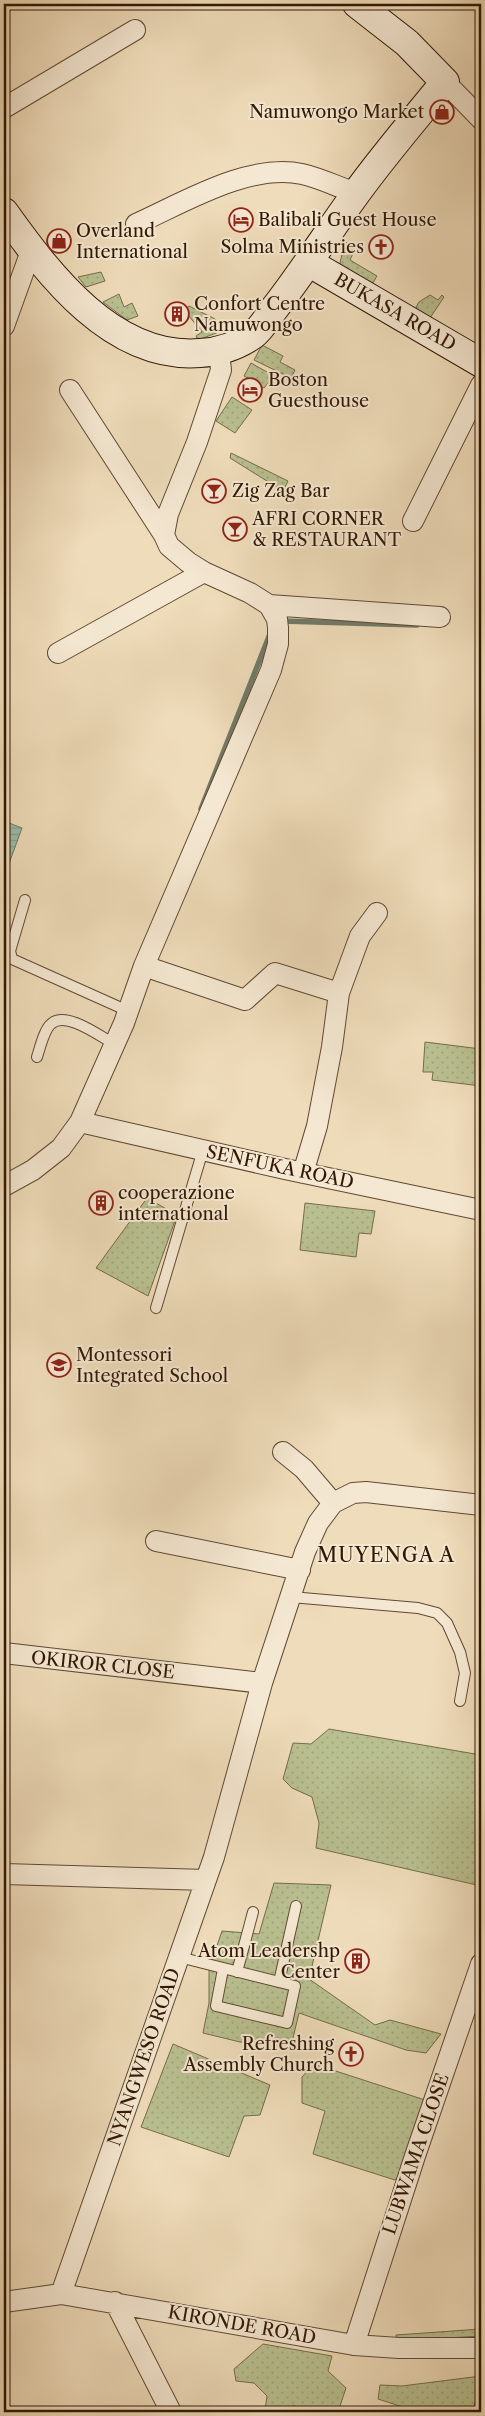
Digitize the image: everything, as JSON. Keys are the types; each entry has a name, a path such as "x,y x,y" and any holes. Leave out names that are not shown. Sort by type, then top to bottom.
{"street":[{"path":"357,4 407,43 445,82 479,110"},
{"path":"4,108 135,30"},
{"path":"4,212 32,250 85,308 120,335 153,349 178,355 219,352 254,334 308,262 356,193 445,82"},
{"path":"136,224 235,180 256,173 279,171 303,174 356,193"},
{"path":"4,326 32,250"},
{"name":"BUKASA ROAD","path":"308,262 481,363"},
{"path":"164,535 168,514 197,442 221,370 219,352"},
{"path":"413,521 481,386"},
{"path":"70,390 174,550 204,572 219,577 269,605 440,617"},
{"path":"58,653 204,572"},
{"path":"4,1186 33,1170 61,1148 80,1122 270,670 278,644 278,628 277,618 269,605"},
{"path":"303,1173 317,1126 332,1047 339,993 360,936 377,913"},
{"path":"144,966 246,1000 275,973 339,993"},
{"name":"SENFUKA ROAD","path":"80,1122 303,1173 481,1210"},
{"path":"283,1452 304,1469 333,1503"},
{"path":"156,1541 300,1570 318,1524 333,1503 353,1493 366,1492 481,1505"},
{"name":"NYANGWESO ROAD","path":"61,2294 206,1880 262,1683 300,1570"},
{"name":"OKIROR CLOSE","path":"4,1653 262,1683"},
{"path":"4,1874 206,1880"},
{"name":"LUBWAMA CLOSE","path":"354,2345 415,2156 481,1964"},
{"name":"KIRONDE ROAD","path":"4,2302 61,2294 354,2345 481,2348"},
{"path":"115,2302 171,2412"}],"lane":[{"path":"25,900 10,951 12,959 128,1010"},
{"path":"37,1057 49,1025 58,1019 68,1019 114,1044"},
{"path":"156,1308 203,1150"},
{"path":"291,1597 418,1608 437,1614 447,1623 460,1652 465,1673 460,1701"},
{"path":"279,1982 296,1906"},
{"path":"237,1972 253,1912"},
{"path":"179,1957 295,1986 287,2023 216,2006 223,1969"}],"shaded area":[{"path":"345,242 356,247 350,260 377,276 371,286 339,267"},
{"path":"101,272 105,281 86,287 78,277"},
{"path":"119,294 124,307 132,303 138,316 127,320 103,302"},
{"path":"430,295 438,300 442,295 444,297 428,321 419,315 416,307 419,302"},
{"path":"189,306 215,319 224,330 198,340 196,336 202,332 184,310"},
{"path":"262,345 283,356 280,362 295,370 291,378 254,360"},
{"path":"251,363 274,376 264,388 244,376"},
{"path":"232,397 252,410 235,433 216,421"},
{"path":"231,453 288,481 283,491 230,458"},
{"path":"4,821 22,828 7,869 4,867"},
{"path":"425,1042 481,1049 481,1086 432,1080 433,1072 423,1072"},
{"path":"147,1198 177,1215 148,1296 96,1268"},
{"path":"305,1203 375,1211 371,1234 359,1233 356,1257 300,1250"},
{"path":"329,1729 481,1755 481,1886 316,1848 319,1823 312,1797 292,1788 283,1779 293,1743 311,1744"},
{"path":"274,1883 331,1885 309,1979 375,2025 390,2020 441,2034 426,2053 406,2050 299,2013 292,2042 240,2042 203,2033 209,2003 209,1969 222,1931 259,1934"},
{"path":"173,2044 270,2085 260,2115 244,2116 229,2157 141,2127"},
{"path":"314,2064 425,2100 409,2164 395,2180 313,2154 325,2111 302,2103 302,2077"},
{"path":"481,2329 481,2336 396,2341 396,2335"},
{"path":"263,2344 332,2356 328,2371 346,2388 338,2412 293,2406 281,2410 265,2410 267,2396 254,2383 236,2381 234,2369"},
{"path":"481,2376 473,2412 418,2412 378,2399 380,2385 402,2386"}],"waterway":[{"path":"281,621 417,625"},
{"path":"201,809 270,634"}],"place":[{"name":"Namuwongo Market","path":"442,112"},
{"name":"Balibali Guest House","path":"241,220"},
{"name":"Overland International","path":"59,241"},
{"name":"Solma Ministries","path":"381,247"},
{"name":"Confort Centre Namuwongo","path":"177,314"},
{"name":"Boston Guesthouse","path":"250,390"},
{"name":"Zig Zag Bar","path":"214,491"},
{"name":"AFRI CORNER & RESTAURANT","path":"235,529"},
{"name":"cooperazione international","path":"101,1203"},
{"name":"Montessori Integrated School","path":"59,1365"},
{"name":"Atom Leadershp Center","path":"357,1961"},
{"name":"Refreshing Assembly Church","path":"351,2054"}],"district":[{"name":"MUYENGA A","path":"386,1555"}]}
